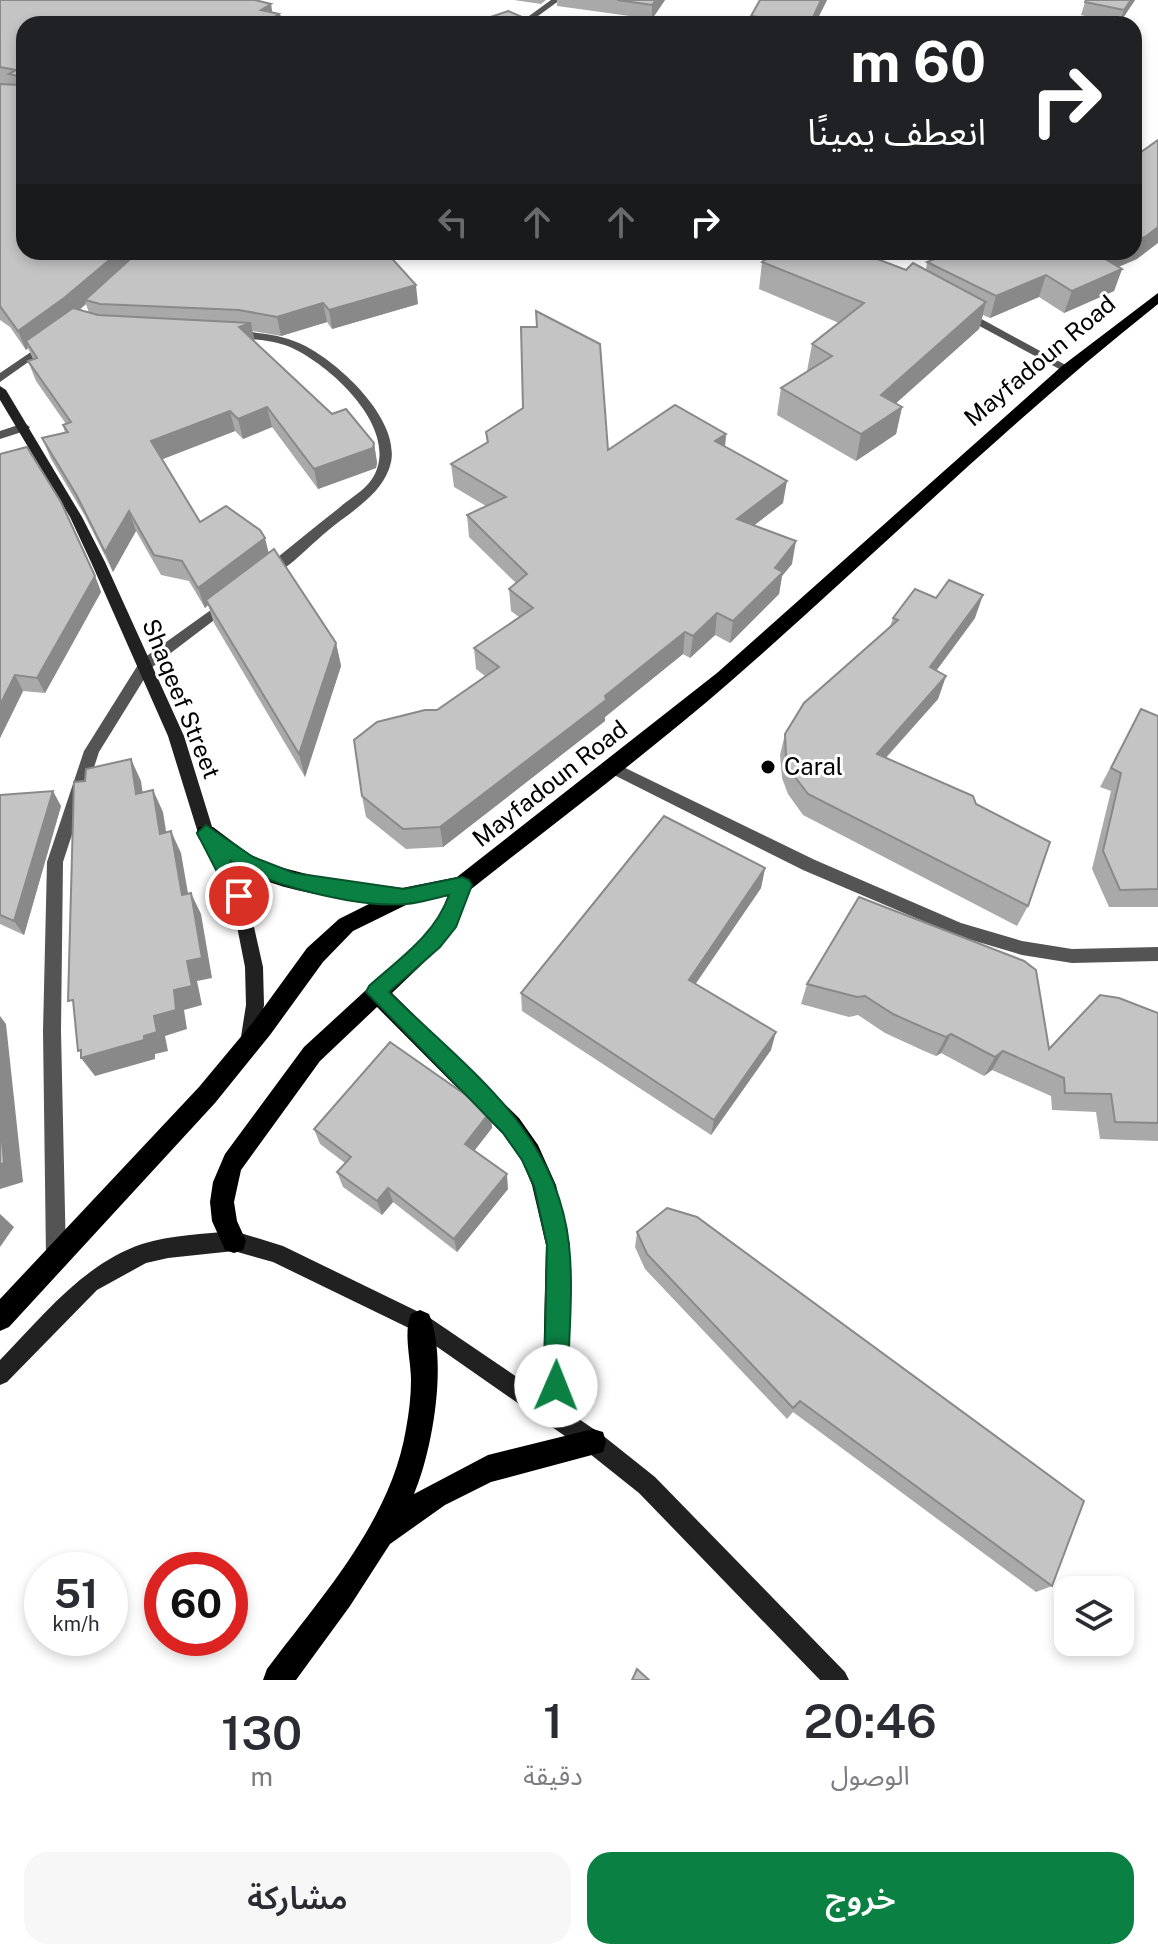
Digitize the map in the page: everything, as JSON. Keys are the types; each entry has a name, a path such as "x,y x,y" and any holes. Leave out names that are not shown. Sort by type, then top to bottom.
{"main road":[{"name":"Mayfadoun Road","path":"0,1318 207,1095 315,955 346,925 404,896 462,885 723,678 1067,369 1158,297"},
{"name":"Shaqeef Street","path":"0,390 76,517 146,664 176,736 206,833 239,896 249,931 255,1005 249,1044"},
{"path":"206,833 247,862 293,880 348,891 404,896"},
{"path":"234,1241 221,1211 225,1178 233,1162 312,1054 433,941 449,921 462,885"},
{"path":"376,992 511,1126 530,1153 544,1185 558,1245 555,1415"},
{"path":"0,1375 66,1305 90,1283 116,1267 168,1248 234,1241 276,1253 420,1323 593,1442 647,1485 837,1680"},
{"path":"278,1680 384,1533 405,1490 418,1446 424,1404 426,1362 420,1323"},
{"path":"384,1533 435,1495 488,1469 593,1442"}],"street":[{"path":"220,0 276,16"},
{"path":"533,16 556,0"},
{"path":"958,310 1067,369"},
{"path":"220,334 269,338 312,353 365,402 386,445 386,467 375,485 258,580"},
{"path":"0,378 56,337"},
{"path":"0,435 24,427"},
{"path":"56,1257 52,1031 55,862 92,751 146,664 246,589"},
{"path":"613,768 809,865 958,929 1022,948 1072,956 1158,954"}],"building":[{"path":"0,0 255,0 271,4 261,10 279,14 16,16 16,70 0,67"},
{"path":"617,0 656,0 652,5"},
{"path":"760,0 821,0 814,16 751,16"},
{"path":"1086,0 1131,0 1124,10"},
{"path":"508,11 520,16 493,16"},
{"path":"0,84 16,85 16,260 109,260 18,331 0,306"},
{"path":"1158,140 1158,227 1142,238 1142,151"},
{"path":"129,260 393,260 416,285 329,310 323,303 277,317 239,310 100,304 85,300"},
{"path":"880,260 906,270 913,263 986,302 881,395 902,407 861,434 781,388 832,356 812,344 864,303 762,262"},
{"path":"1107,260 1122,269 1072,291 1046,275 996,296 927,262"},
{"path":"73,308 98,315 251,323 239,327 332,414 346,409 374,443 373,448 314,469 267,407 238,419 230,411 151,441 200,522 226,506 260,530 265,538 198,588 182,561 154,555 129,511 105,552 77,496 42,438 68,432 63,425 71,422 28,361 37,358 26,341"},
{"path":"536,311 600,344 608,450 675,405 726,434 715,441 787,481 737,519 796,541 775,568 783,572 733,621 717,613 693,636 685,632 605,696 606,700 440,827 403,829 362,796 354,740 377,722 437,710 499,667 474,648 533,608 509,589 527,574 467,515 506,497 451,464 488,442 486,432 523,408 521,327 537,327"},
{"path":"27,447 61,502 95,576 37,678 15,675 0,705 0,454"},
{"path":"274,549 336,643 299,754 206,600"},
{"path":"949,580 983,595 930,667 946,676 877,754 973,796 976,804 1050,842 1028,906 808,794 792,773 786,757 785,734 804,703 898,620 893,618 915,589 936,598"},
{"path":"1141,709 1158,716 1158,889 1120,890 1103,851 1121,773 1111,768"},
{"path":"131,759 136,794 153,790 160,834 171,831 182,895 191,893 202,958 187,961 192,986 174,990 176,1010 154,1016 157,1032 144,1036 144,1040 81,1058 73,1000 68,1001 74,782 85,781 86,769"},
{"path":"53,791 14,921 0,915 0,795"},
{"path":"664,816 765,868 689,980 776,1032 714,1120 521,993"},
{"path":"859,897 1024,961 1036,970 1049,1049 1100,995 1119,998 1158,1013 1158,1123 1115,1122 1111,1094 1065,1093 1064,1078 1003,1051 995,1057 951,1034 946,1037 893,1014 865,996 857,997 807,984"},
{"path":"390,1042 490,1112 465,1144 507,1174 454,1239 388,1188 377,1201 337,1172 351,1157 314,1129"},
{"path":"0,1120 4,1163 0,1164"},
{"path":"667,1208 697,1217 1084,1501 1052,1586 800,1401 793,1408 647,1254 637,1232"},
{"path":"637,1669 649,1680 632,1680"}],"place":[{"name":"Caral","path":"768,767"}],"route":[{"path":"239,896 206,833 247,862 293,880 348,891 404,896 462,885 449,921 433,941 376,992 511,1126 530,1153 553,1214 558,1245 556,1386"}]}
